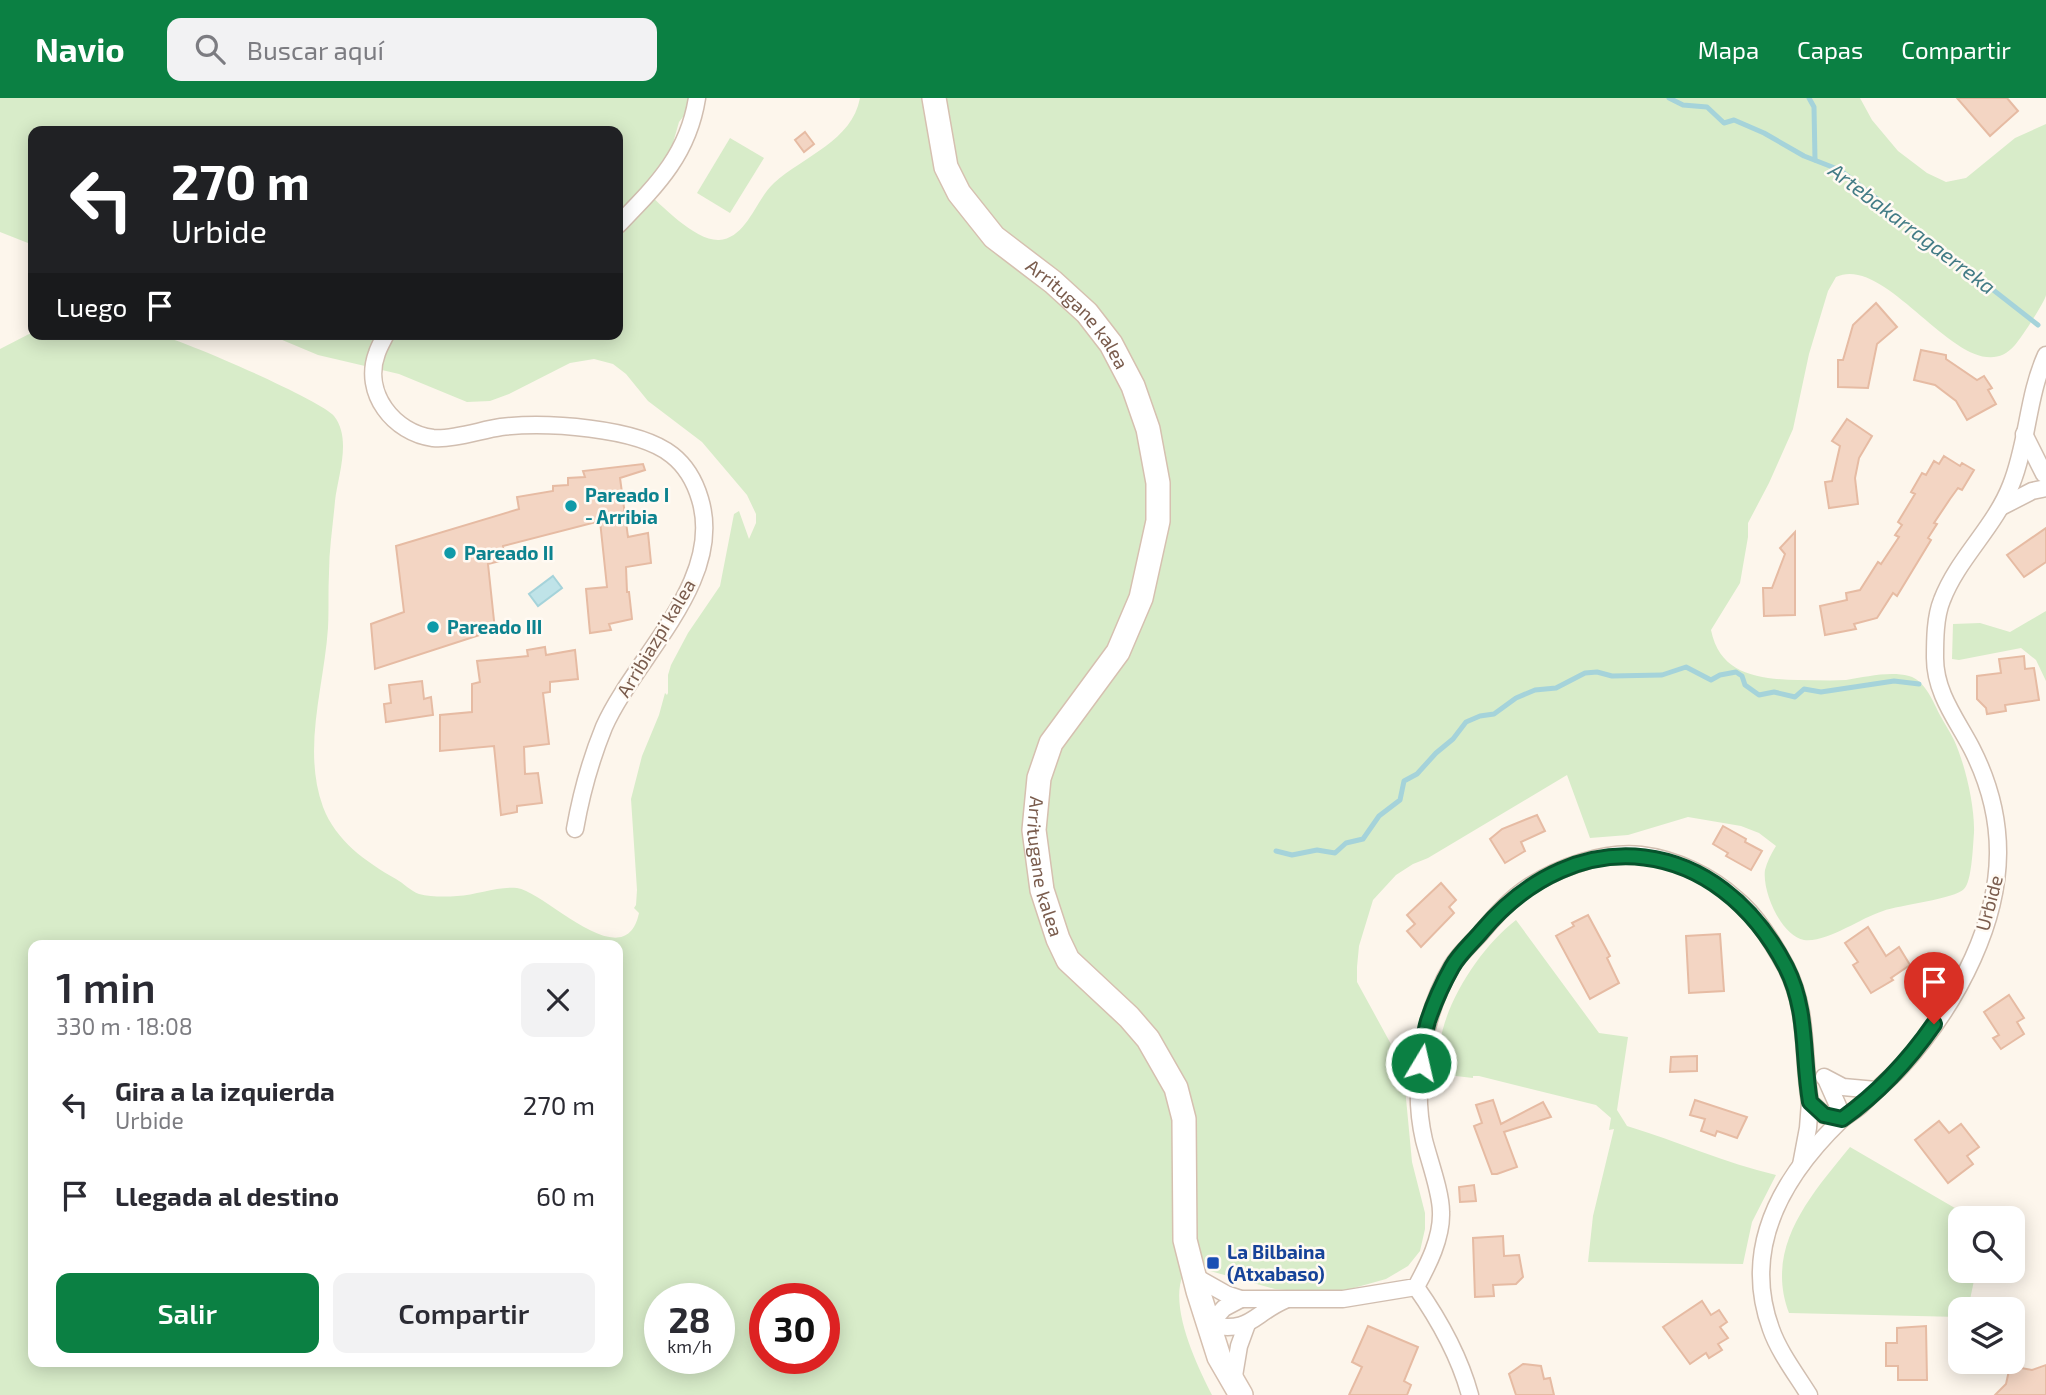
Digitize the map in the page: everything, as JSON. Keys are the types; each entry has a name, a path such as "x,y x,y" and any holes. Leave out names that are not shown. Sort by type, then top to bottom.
{"street":[{"path":"623,220 664,177 685,140 698,98"},
{"name":"Arritugane kalea","path":"934,98 946,167 959,193 995,237 1053,282 1095,323 1111,344 1133,386 1149,429 1158,483 1158,521 1141,598 1118,652 1051,743 1039,778 1034,830 1042,890 1068,960 1129,1017 1148,1039 1176,1088 1184,1119 1185,1240 1219,1357 1237,1388"},
{"name":"Arribiazpi kalea","path":"383,340 376,354 373,375 378,397 390,418 419,435 438,438 504,427 544,425 599,430 654,444 672,455 696,486 704,511 704,541 695,572 668,625 628,683 604,727 579,803 575,829"},
{"name":"Urbide","path":"1809,1395 1771,1330 1760,1265 1770,1216 1800,1167 1842,1119 1859,1107 1919,1046 1948,1003 1973,958 1996,892 2000,858 1995,812 1986,780 1973,750 1940,687 1935,661 1940,603 1951,579 2001,507 2012,483 2034,387 2046,355"},
{"path":"2023,439 2044,482"},
{"path":"2016,468 2022,479 2044,482"},
{"path":"2001,507 2044,482"},
{"path":"1416,1287 1438,1235 1441,1211 1423,1136 1418,1083 1428,1022 1453,965 1502,908 1530,886 1573,865 1640,855 1691,869 1736,898 1756,921 1773,944 1796,991 1802,1016 1810,1102 1800,1167"},
{"path":"1807,1061 1826,1079 1843,1087 1876,1090"},
{"path":"1810,1102 1824,1115 1842,1119 1826,1079"},
{"path":"1194,1276 1226,1294 1241,1299 1362,1297 1416,1287"},
{"path":"1416,1287 1450,1340 1462,1366 1470,1395"},
{"path":"1209,1325 1224,1308 1241,1299"},
{"path":"1209,1325 1231,1328 1247,1324 1269,1307 1288,1299"},
{"path":"1237,1388 1240,1346 1247,1324"}],"green space":[{"path":"0,98 691,98 690,108 679,122 663,166 644,189 689,229 710,239 719,240 729,238 744,225 774,183 837,137 855,113 860,98 1860,98 1872,120 1898,151 1927,173 1946,182 1966,178 2015,138 2046,124 2046,295 2027,328 2015,345 1996,357 1975,354 1952,341 1880,284 1857,275 1836,277 1828,291 1809,354 1793,429 1748,523 1740,583 1711,630 1723,657 1732,665 1756,676 1846,680 1894,674 1909,676 1920,682 1954,740 1971,798 1974,833 1967,885 1959,893 1883,911 1823,938 1804,940 1796,937 1781,922 1770,900 1765,870 1776,846 1759,833 1741,826 1688,817 1628,835 1590,838 1567,775 1396,875 1373,900 1359,946 1357,982 1392,1046 1404,1077 1412,1162 1425,1213 1420,1251 1408,1266 1386,1279 1343,1291 1275,1289 1203,1269 1183,1275 1180,1288 1182,1319 1199,1369 1212,1395 0,1395 0,349 28,335 28,340 174,340 248,370 304,397 334,416 342,435 343,446 331,537 326,650 314,740 317,785 323,807 344,840 363,858 419,894 453,896 517,888 602,935 618,938 631,931 639,913 634,908 637,890 631,799 642,756 665,693 668,693 671,665 688,633 720,586 734,514 739,511 749,539 756,523 756,514 747,495 702,442 648,401 626,374 613,364 594,359 570,363 509,394 490,401 467,402 399,374 318,355 282,340 623,340 623,126 28,126 28,243 0,232"},
{"path":"730,138 764,158 730,213 697,193"},
{"path":"2046,611 2046,681 2036,660 2021,648 1952,659 1953,624 1980,623 2010,632"},
{"path":"1516,920 1599,1033 1628,1037 1617,1110 1627,1126 1776,1175 1752,1222 1743,1264 1588,1262 1593,1216 1614,1129 1609,1130 1611,1118 1596,1105 1479,1076 1473,1078 1447,1075 1440,1043 1450,1009 1479,959"},
{"path":"1850,1147 1951,1206 1948,1206 1948,1283 1973,1283 1971,1297 1948,1297 1948,1317 1789,1313 1783,1289 1787,1244 1807,1203"}],"water":[{"path":"553,576 562,588 538,606 529,594"}],"building":[{"path":"1957,98 2007,98 2018,111 1990,136"},
{"path":"805,132 814,144 804,152 795,140"},
{"path":"1876,303 1897,327 1877,344 1868,388 1838,387 1838,360 1843,360 1853,325"},
{"path":"1921,350 1946,355 1946,359 1977,380 1984,376 1992,388 1988,390 1996,404 1967,420 1956,401 1935,385 1914,380"},
{"path":"1847,419 1872,436 1859,458 1855,478 1858,504 1829,508 1825,482 1832,481 1840,446 1832,441"},
{"path":"1944,456 1960,466 1962,463 1974,470 1962,490 1958,488 1934,523 1937,524 1928,538 1931,540 1897,596 1893,593 1877,618 1854,624 1856,629 1825,635 1820,606 1847,600 1846,593 1860,590 1899,537 1895,535 1902,525 1898,522 1915,494 1911,492 1922,473 1926,475 1934,461 1939,464"},
{"path":"643,464 645,470 620,478 628,537 648,533 651,563 626,567 632,619 609,624 611,630 590,633 586,589 607,587 600,521 503,546 504,560 488,564 495,630 375,669 371,624 404,612 396,546 519,509 517,497 553,491 553,486 568,485 568,478 585,477 583,471"},
{"path":"2046,528 2046,562 2024,577 2007,555"},
{"path":"1795,532 1795,615 1764,616 1763,588 1772,588 1785,554 1780,548"},
{"path":"545,647 546,655 575,650 578,679 550,682 550,692 543,693 549,744 524,747 525,774 538,773 542,803 517,806 517,812 501,815 494,746 440,751 440,715 472,712 472,684 480,682 477,661 528,656 527,650"},
{"path":"2024,656 2025,669 2034,668 2039,700 2005,705 2006,711 1987,714 1986,708 1977,699 1977,676 2001,673 1999,659"},
{"path":"422,681 424,699 431,697 433,715 386,722 384,704 391,703 389,685"},
{"path":"1537,815 1545,831 1521,842 1525,851 1505,863 1490,839 1502,829"},
{"path":"1723,826 1762,851 1751,870 1726,856 1728,853 1713,844"},
{"path":"1441,883 1456,900 1449,907 1454,913 1421,947 1407,931 1415,924 1407,915"},
{"path":"1588,915 1610,956 1607,958 1619,983 1590,999 1556,936"},
{"path":"1868,927 1886,956 1899,947 1910,965 1891,978 1893,980 1871,993 1853,965 1858,962 1845,943"},
{"path":"1720,934 1724,991 1689,993 1686,936"},
{"path":"2009,995 2024,1018 2017,1022 2024,1034 2001,1049 1993,1038 1999,1035 1984,1012"},
{"path":"1697,1056 1697,1071 1670,1072 1671,1057"},
{"path":"1493,1100 1501,1124 1543,1102 1551,1117 1504,1132 1517,1167 1497,1174 1492,1174 1474,1126 1482,1123 1476,1105"},
{"path":"1695,1100 1747,1117 1737,1138 1717,1131 1715,1136 1701,1131 1705,1119 1690,1115"},
{"path":"1939,1121 1949,1133 1961,1124 1979,1147 1967,1156 1973,1164 1948,1183 1915,1140"},
{"path":"1474,1185 1476,1201 1460,1202 1459,1187"},
{"path":"1503,1236 1504,1256 1519,1255 1523,1277 1516,1284 1493,1285 1494,1296 1475,1297 1473,1238"},
{"path":"1702,1301 1711,1315 1719,1310 1727,1322 1720,1327 1728,1338 1718,1344 1722,1350 1709,1358 1706,1353 1690,1364 1663,1327"},
{"path":"1368,1326 1418,1347 1404,1381 1411,1385 1407,1395 1349,1395 1362,1367 1352,1362"},
{"path":"1926,1326 1927,1380 1898,1380 1898,1366 1886,1366 1886,1343 1897,1343 1897,1328"},
{"path":"1523,1364 1541,1366 1544,1379 1550,1378 1554,1395 1516,1395 1509,1374"},
{"path":"2046,1365 2046,1395 1995,1395 2006,1384 2008,1374 2025,1374 2025,1369 2032,1370"}],"waterway":[{"name":"Artebakarragaerreka","path":"1669,98 1683,105 1707,107 1724,123 1734,120 1764,133 1804,156 1840,170 2038,325"},
{"path":"1809,98 1814,107 1815,160"},
{"path":"1276,851 1292,855 1317,850 1335,853 1346,843 1363,839 1379,816 1400,800 1404,781 1417,774 1453,739 1466,722 1494,714 1516,698 1535,690 1556,688 1585,673 1597,672 1612,676 1662,675 1686,667 1711,680 1736,672 1742,676 1745,685 1759,695 1774,692 1795,697 1804,689 1821,692 1894,681 1919,684"}],"place":[{"name":"Pareado I - Arribia","path":"571,506"},
{"name":"Pareado II","path":"450,553"},
{"name":"Pareado III","path":"433,627"},
{"name":"La Bilbaina (Atxabaso)","path":"1213,1263"}],"route":[{"path":"1421,1063 1428,1022 1453,965 1502,908 1530,886 1573,865 1640,855 1691,869 1736,898 1773,944 1796,991 1802,1016 1810,1102 1824,1115 1842,1119 1859,1107 1919,1046 1934,1024"}]}
